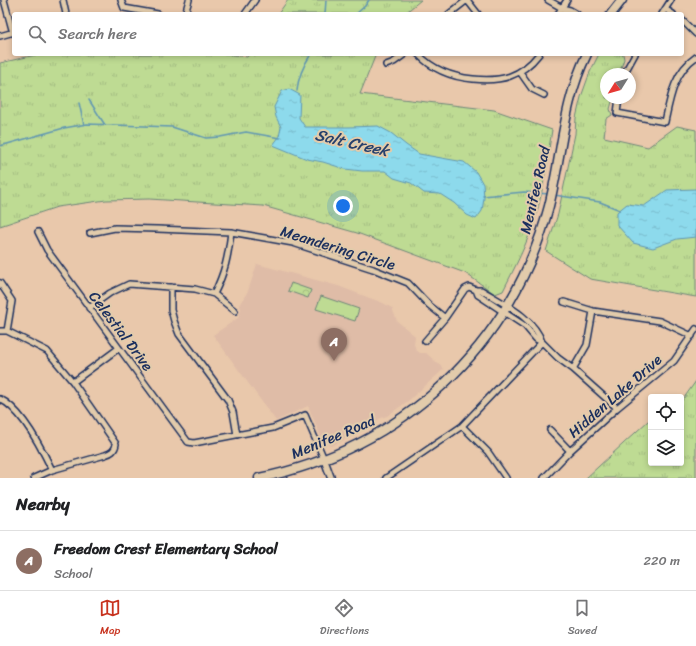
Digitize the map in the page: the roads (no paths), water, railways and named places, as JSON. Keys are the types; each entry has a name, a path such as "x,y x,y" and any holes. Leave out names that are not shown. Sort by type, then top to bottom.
{"main road":[{"path":"613,12 622,0"},
{"name":"Menifee Road","path":"259,478 285,472 324,459 359,444 389,428 423,403 453,376 485,339 506,309 530,263 544,224 555,180 565,118 575,83 586,56"}],"street":[{"path":"4,0 12,29"},
{"path":"63,0 66,12"},
{"path":"121,0 124,8 147,12"},
{"path":"186,12 189,0"},
{"path":"246,12 255,0"},
{"path":"452,12 467,0 476,12"},
{"path":"548,0 562,8 574,12"},
{"path":"559,12 567,0"},
{"path":"664,12 671,0"},
{"path":"562,8 565,12"},
{"path":"684,22 696,34"},
{"path":"0,36 12,33"},
{"path":"386,65 394,62 402,56"},
{"path":"420,56 433,68 442,72 464,78 486,80 500,79 520,72 537,56"},
{"path":"627,68 634,56"},
{"path":"618,104 617,113 665,122 671,96 678,78 684,68 696,57"},
{"path":"520,72 532,88 544,95"},
{"name":"Meandering Circle","path":"90,233 115,228 231,232 293,243 373,269 408,283 429,305 445,318"},
{"name":"Celestial Drive","path":"38,232 47,250 188,442 194,443 237,434"},
{"path":"214,294 223,276 229,255 231,232"},
{"path":"0,283 12,301 7,332"},
{"path":"89,308 110,294 129,284 195,289 214,294 235,311"},
{"path":"171,287 171,310 179,334 228,400 233,412 237,434 276,427 306,415 331,478"},
{"path":"425,341 445,318 465,290 469,287 476,290 481,290 527,324 536,339 542,342 558,358 573,369 617,408"},
{"path":"564,302 594,311 660,321 692,336"},
{"path":"573,369 587,345 594,311"},
{"name":"Hidden Lake Drive","path":"544,478 570,451 617,408 674,361 696,329"},
{"path":"0,331 7,332 47,351 73,382 116,444 116,448 113,452 52,470 34,478"},
{"path":"386,478 462,426 542,342"},
{"path":"73,382 119,348"},
{"path":"0,399 6,402 21,419 40,445 52,470"},
{"path":"462,426 488,452 506,478"},
{"path":"550,430 570,451"}],"water":[{"path":"289,89 300,95 299,118 305,127 378,126 391,133 419,154 464,162 476,172 483,184 484,198 482,211 476,219 467,215 454,203 440,194 424,193 411,183 394,178 385,171 345,169 307,159 273,145 279,137 281,127 276,117 274,107 282,91"},
{"path":"696,189 696,237 677,239 653,248 633,243 617,225 617,212 627,204 644,206 667,190"}],"waterway":[{"path":"325,12 326,0"},
{"path":"358,12 369,0"},
{"path":"297,91 301,72 310,56"},
{"path":"89,100 105,125"},
{"path":"79,103 84,125"},
{"name":"Salt Creek","path":"0,146 64,128 87,124 172,127 206,138 246,132 280,138"},
{"name":"Salt Creek","path":"483,196 524,192 549,194"},
{"name":"Salt Creek","path":"554,195 600,202 620,210"}],"place":[{"name":"Freedom Crest Elementary School","path":"334,361"}]}
